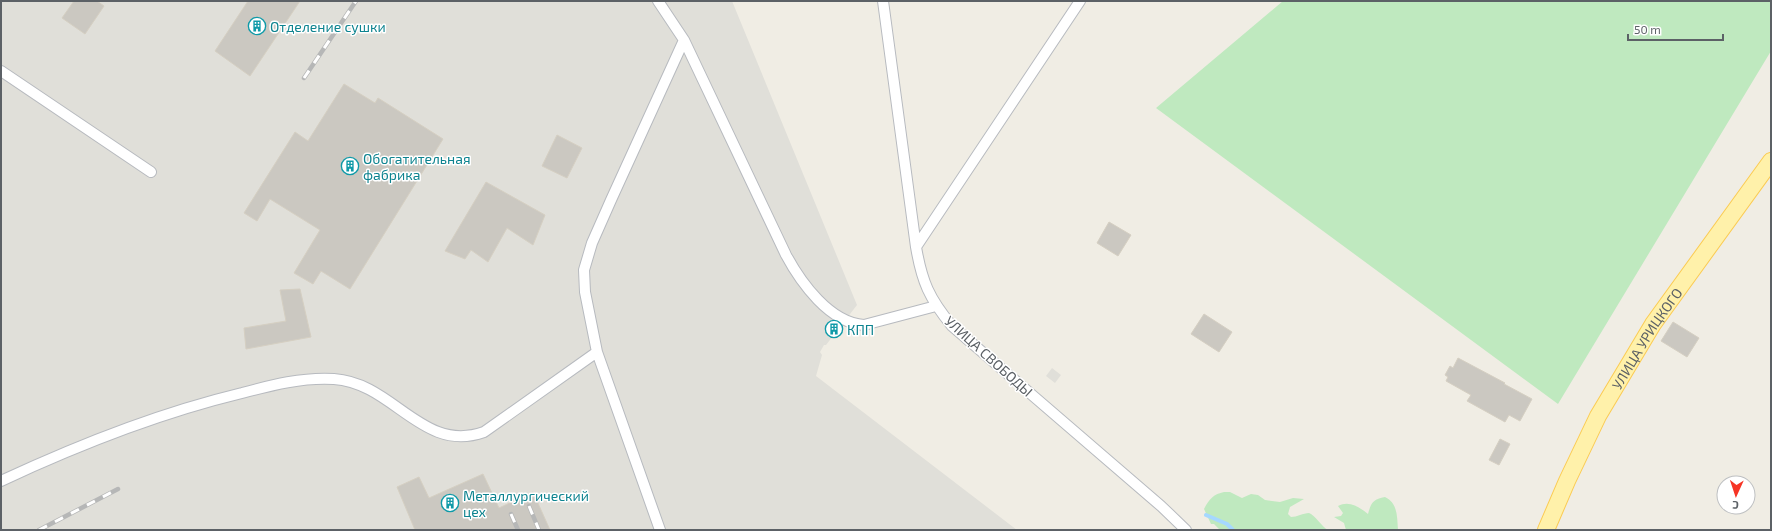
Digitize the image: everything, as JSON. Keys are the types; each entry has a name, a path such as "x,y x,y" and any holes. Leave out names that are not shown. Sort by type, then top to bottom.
{"main road":[{"name":"УЛИЦА УРИЦКОГО","path":"1546,530 1567,481 1598,416 1654,324 1771,161"}],"street":[{"path":"658,1 684,40 786,255 806,287 836,314 857,324 864,325 936,306"},
{"name":"УЛИЦА СВОБОДЫ","path":"883,1 916,247 923,280 936,306 952,326 1161,506 1186,530"},
{"path":"916,247 1080,1"},
{"path":"660,530 597,352 585,292 584,270 587,258 611,200 684,40"},
{"path":"1,71 151,172"},
{"path":"1,480 107,435 148,421 223,397 285,382 312,379 352,381 366,386 380,394 434,431 456,436 476,435 484,432 597,352"}],"shaded area":[{"path":"1,1 732,1 857,305 826,345 824,345 820,352 822,355 816,376 1017,530 1,530"},
{"path":"1052,368 1061,375 1055,383 1046,376"}],"green space":[{"path":"1283,1 1771,1 1771,51 1558,404 1156,108"},
{"path":"1230,492 1242,498 1251,494 1258,495 1265,500 1280,502 1293,498 1304,499 1290,507 1288,514 1291,517 1309,513 1328,530 1220,530 1214,524 1211,524 1204,509 1212,498 1217,494"},
{"path":"1385,497 1395,507 1398,530 1346,530 1344,523 1334,517 1341,516 1343,513 1338,506 1342,504 1354,505 1368,514 1370,507 1375,500"}],"building":[{"path":"74,1 97,1 104,6 85,34 62,18"},
{"name":"Отделение сушки","path":"248,1 300,1 250,76 215,51"},
{"name":"Обогатительная фабрика","path":"344,84 375,103 378,98 443,139 350,289 321,271 313,284 294,273 320,230 270,199 257,221 244,213 295,132 308,141"},
{"path":"557,135 582,148 567,178 542,166"},
{"path":"486,182 545,215 533,245 507,228 488,262 471,250 465,259 445,251"},
{"path":"1109,222 1131,235 1118,256 1097,243"},
{"path":"300,289 311,337 246,349 244,328 286,321 280,290"},
{"path":"1204,314 1232,332 1219,352 1191,334"},
{"path":"1673,322 1699,338 1687,357 1661,341"},
{"path":"1458,358 1532,399 1520,421 1509,415 1505,422 1467,401 1471,395 1446,381 1448,377 1445,375 1450,366 1453,368"},
{"path":"1500,439 1510,444 1499,465 1489,460"},
{"name":"Металлургический цех","path":"483,474 499,508 533,492 550,530 415,530 397,487 419,477 429,498"}],"waterway":[{"path":"1206,515 1227,524 1233,530"}],"railway":[{"path":"304,78 356,1"},
{"path":"39,530 118,489"},
{"path":"529,506 539,530"},
{"path":"511,514 518,530"}],"place":[{"name":"Отделение сушки","path":"257,26"},
{"name":"Обогатительная фабрика","path":"350,166"},
{"name":"КПП","path":"834,329"},
{"name":"Металлургический цех","path":"450,503"}]}
